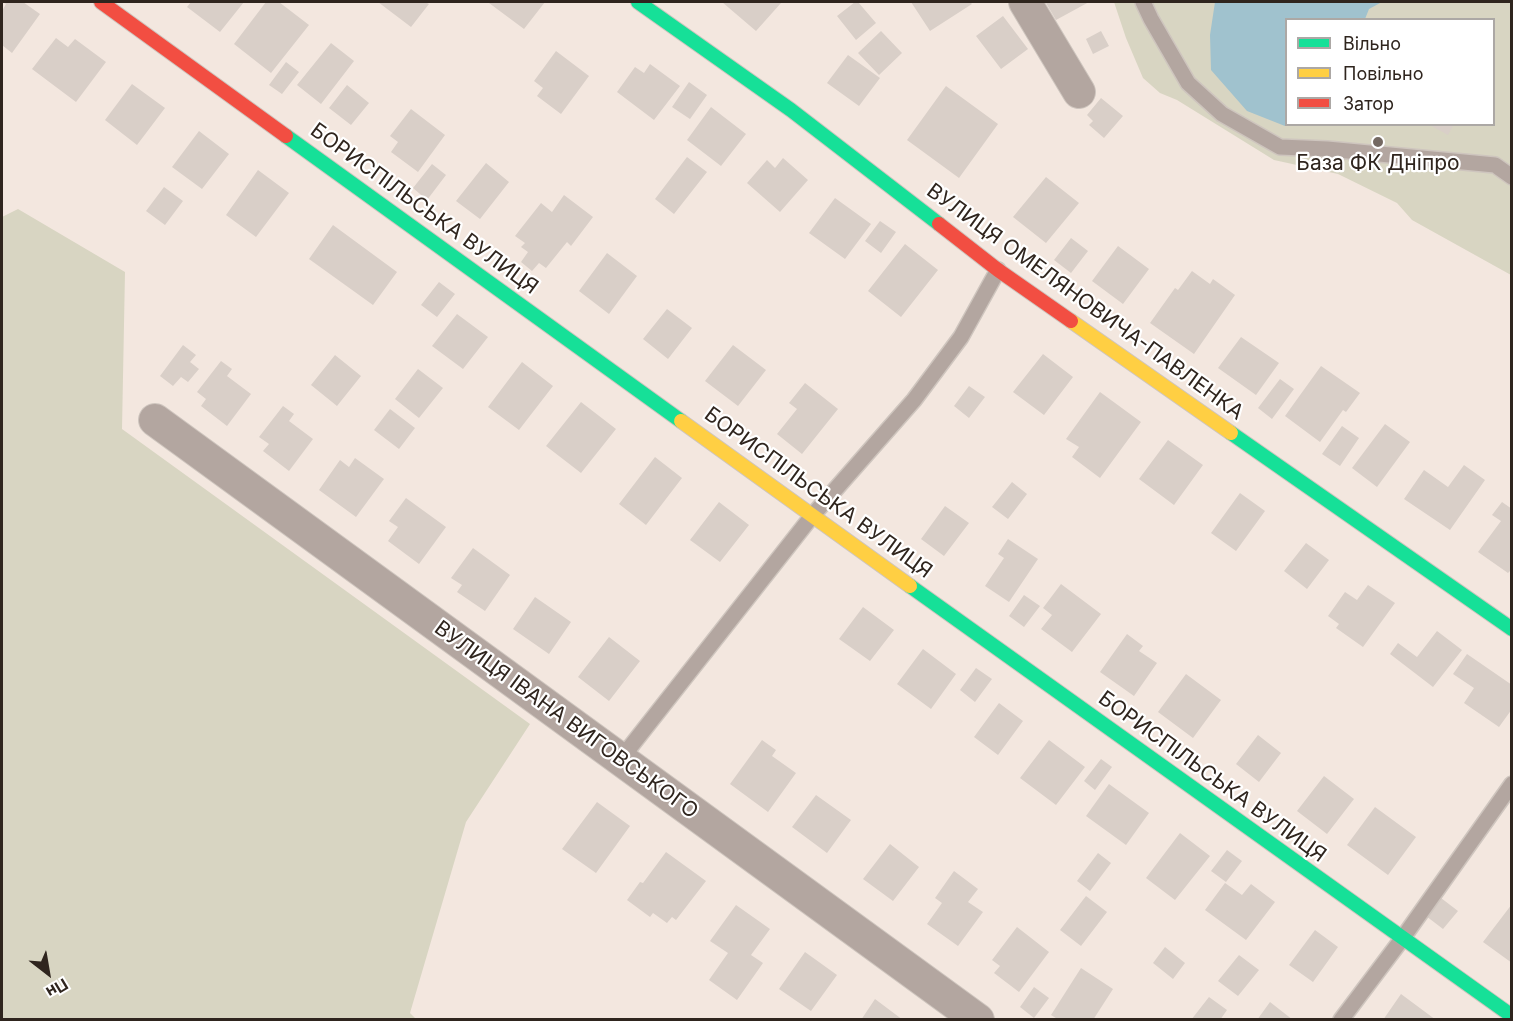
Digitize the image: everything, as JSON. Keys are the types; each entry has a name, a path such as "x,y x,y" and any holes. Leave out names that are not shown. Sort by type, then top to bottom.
{"street":[{"name":"БОРИСПІЛЬСЬКА ВУЛИЦЯ","path":"101,2 812,516 1512,1016"},
{"name":"ВУЛИЦЯ ОМЕЛЯНОВИЧА-ПАВЛЕНКА","path":"638,2 791,110 998,270 1512,630"},
{"path":"1025,2 1079,92"},
{"name":"ВУЛИЦЯ ІВАНА ВИГОВСЬКОГО","path":"155,420 978,1020"}],"lane":[{"path":"1143,2 1188,82 1222,114 1280,147 1328,149 1495,165 1512,161"},
{"path":"1495,165 1512,177"},
{"path":"620,760 812,516 914,400 961,337 998,270"},
{"path":"1341,1020 1402,939 1512,784"}],"shaded area":[{"name":"База ФК Дніпро","path":"1114,2 1511,2 1511,275 1412,220 1397,203 1338,174 1274,160 1177,100 1160,93 1143,78"},
{"path":"18,209 125,272 122,429 530,724 466,822 410,1013 416,1019 2,1019 2,217"}],"water":[{"path":"1215,2 1382,2 1369,9 1365,18 1285,18 1285,126 1247,111 1211,70 1210,35"}],"building":[{"path":"3,2 23,2 40,14 12,53 2,45 2,11 6,4"},
{"path":"191,2 244,2 220,32 187,7"},
{"path":"266,2 279,2 309,25 271,73 234,44"},
{"path":"378,2 425,2 429,4 411,27"},
{"path":"545,2 524,29 489,3"},
{"path":"722,2 779,2 781,3 756,31"},
{"path":"858,2 876,23 856,40 837,16"},
{"path":"911,2 970,2 972,4 930,31"},
{"path":"1089,2 1056,20 1046,3"},
{"path":"1003,16 1028,49 1001,69 976,36"},
{"path":"881,31 902,53 879,75 858,53"},
{"path":"1101,31 1109,46 1093,54 1086,39"},
{"path":"56,38 68,47 75,39 106,62 76,102 32,69"},
{"path":"331,43 354,61 321,104 297,85"},
{"path":"556,51 589,76 561,114 537,96 543,88 534,81"},
{"path":"848,55 880,78 859,106 827,83"},
{"path":"286,62 299,72 282,94 269,85"},
{"path":"650,64 680,86 654,120 617,92 635,67 644,73"},
{"path":"689,82 707,95 690,119 672,107"},
{"path":"132,84 165,108 137,145 105,120"},
{"path":"347,85 369,103 351,125 329,108"},
{"path":"946,86 998,124 959,178 907,140"},
{"path":"1101,98 1123,116 1104,138 1089,125 1093,121 1087,115"},
{"path":"711,107 746,134 721,166 687,140"},
{"path":"411,109 445,135 418,172 391,152 398,142 390,136"},
{"path":"1432,126 1453,126 1448,135"},
{"path":"199,131 229,154 202,189 172,167"},
{"path":"687,157 707,172 674,214 655,199"},
{"path":"783,158 808,180 780,212 747,183 767,160 775,168"},
{"path":"486,163 509,182 480,219 456,201"},
{"path":"432,164 446,175 427,200 413,188"},
{"path":"258,170 289,193 256,237 226,215"},
{"path":"1046,177 1079,203 1046,243 1013,217"},
{"path":"164,187 183,201 165,225 146,211"},
{"path":"564,195 593,217 571,246 567,242 546,268 539,263 532,271 521,262 528,252 521,247 525,243 515,236 541,203 552,212"},
{"path":"835,198 871,224 845,259 809,233"},
{"path":"880,221 896,232 881,253 865,241"},
{"path":"333,225 397,272 373,305 309,259"},
{"path":"1071,238 1088,251 1071,273 1054,260"},
{"path":"905,244 938,270 901,317 868,291"},
{"path":"1118,246 1149,269 1123,304 1092,281"},
{"path":"607,253 637,276 609,314 579,291"},
{"path":"1192,271 1210,284 1213,279 1235,295 1194,354 1150,323 1175,288 1178,290"},
{"path":"439,282 455,294 437,317 421,305"},
{"path":"667,309 692,328 668,359 643,339"},
{"path":"457,314 488,337 463,369 432,346"},
{"path":"1241,337 1279,363 1256,395 1218,368"},
{"path":"183,345 196,355 190,362 199,369 188,382 181,377 173,386 160,376"},
{"path":"733,345 766,370 738,406 705,381"},
{"path":"1043,354 1073,377 1044,415 1013,392"},
{"path":"335,355 361,376 337,406 311,385"},
{"path":"221,361 232,369 227,376 251,394 227,426 201,406 206,399 197,392"},
{"path":"522,362 553,386 519,430 488,407"},
{"path":"1321,366 1360,393 1346,412 1343,410 1320,442 1285,416"},
{"path":"418,369 443,388 419,418 395,399"},
{"path":"1280,379 1294,389 1272,419 1258,408"},
{"path":"805,383 838,409 802,454 777,434 797,409 789,403"},
{"path":"969,386 985,397 969,418 954,406"},
{"path":"1100,392 1141,422 1100,478 1072,457 1079,447 1066,439"},
{"path":"581,402 616,429 581,473 546,446"},
{"path":"283,406 294,414 289,421 313,439 289,471 263,451 269,444 259,437"},
{"path":"390,409 415,428 399,449 374,430"},
{"path":"1385,424 1410,442 1377,487 1352,468"},
{"path":"1342,426 1359,438 1340,466 1322,454"},
{"path":"1168,440 1203,465 1174,505 1139,479"},
{"path":"655,457 682,478 646,525 619,504"},
{"path":"355,458 384,479 356,517 319,490 340,460 349,467"},
{"path":"1464,465 1485,480 1450,530 1404,499 1424,470 1448,487"},
{"path":"1012,482 1027,494 1008,519 992,507"},
{"path":"1240,493 1265,511 1236,551 1211,533"},
{"path":"406,498 446,527 419,564 388,541 398,527 389,521"},
{"path":"719,502 749,525 720,562 690,540"},
{"path":"1502,502 1512,509 1512,569 1508,573 1478,552 1501,521 1492,515"},
{"path":"945,506 969,523 944,556 921,539"},
{"path":"1008,539 1038,559 1009,602 985,586 1004,558 998,554"},
{"path":"1306,543 1329,560 1307,589 1284,571"},
{"path":"473,548 510,575 485,611 457,592 462,585 451,578"},
{"path":"1061,584 1101,614 1072,652 1041,629 1052,615 1043,608"},
{"path":"1368,585 1395,603 1363,647 1336,628 1339,624 1328,616 1345,592 1357,600"},
{"path":"1024,595 1040,606 1024,627 1009,616"},
{"path":"535,597 571,622 549,654 513,629"},
{"path":"863,607 894,630 870,661 839,639"},
{"path":"1437,631 1462,650 1433,687 1390,654 1398,643 1417,657"},
{"path":"1127,634 1143,646 1139,651 1157,663 1134,696 1100,672"},
{"path":"609,637 640,661 609,701 578,677"},
{"path":"923,649 956,674 931,709 897,684"},
{"path":"1467,654 1512,685 1512,709 1499,727 1464,703 1474,688 1453,674"},
{"path":"976,668 992,679 975,702 960,690"},
{"path":"1186,674 1221,700 1193,738 1158,712"},
{"path":"999,703 1023,721 998,755 974,737"},
{"path":"1258,735 1281,753 1259,782 1236,764"},
{"path":"762,740 776,750 772,756 796,773 768,812 730,784"},
{"path":"1049,740 1085,767 1056,805 1020,778"},
{"path":"1101,759 1112,767 1095,790 1084,781"},
{"path":"1324,776 1354,799 1327,834 1297,811"},
{"path":"1109,784 1149,813 1126,845 1086,816"},
{"path":"816,795 851,820 827,853 792,827"},
{"path":"597,802 630,826 596,873 562,849"},
{"path":"1375,807 1416,837 1388,875 1347,845"},
{"path":"1180,833 1210,856 1175,900 1146,878"},
{"path":"890,844 919,867 893,901 863,879"},
{"path":"1227,850 1242,861 1226,882 1211,871"},
{"path":"666,852 706,881 676,920 672,917 667,923 653,913 650,917 627,900"},
{"path":"1098,853 1111,863 1090,891 1077,881"},
{"path":"954,871 978,889 968,902 983,912 958,946 927,924 942,903 935,898"},
{"path":"1225,883 1242,895 1251,884 1275,902 1246,940 1205,910"},
{"path":"1086,896 1107,912 1081,946 1060,930"},
{"path":"1441,898 1458,911 1443,929 1426,916"},
{"path":"1512,904 1512,963 1483,942"},
{"path":"736,905 770,929 751,955 763,963 737,1000 709,980 728,953 710,941"},
{"path":"1017,927 1049,952 1019,992 994,973 1000,966 992,960"},
{"path":"1315,930 1338,947 1313,982 1289,965"},
{"path":"1165,947 1185,963 1173,979 1153,963"},
{"path":"805,952 837,975 811,1011 779,989"},
{"path":"1239,955 1259,970 1238,996 1218,981"},
{"path":"1081,968 1113,989 1093,1020 1059,1020 1051,1015"},
{"path":"1034,987 1049,998 1034,1018 1020,1007"},
{"path":"1401,994 1436,1020 1383,1020"},
{"path":"1209,997 1227,1010 1220,1020 1191,1020"},
{"path":"875,999 903,1020 861,1020"},
{"path":"1270,1002 1293,1020 1257,1020"}],"traffic: fast":[{"path":"638,2 791,110 939,224"},
{"path":"286,136 681,421"},
{"path":"1231,433 1512,629"},
{"path":"910,586 1512,1016"}],"traffic: slow":[{"path":"1071,321 1231,433"},
{"path":"681,421 910,586"}],"traffic: jam":[{"path":"101,2 286,136"},
{"path":"939,224 998,270 1071,321"}],"place":[{"name":"База ФК Дніпро","path":"1378,142"}]}
